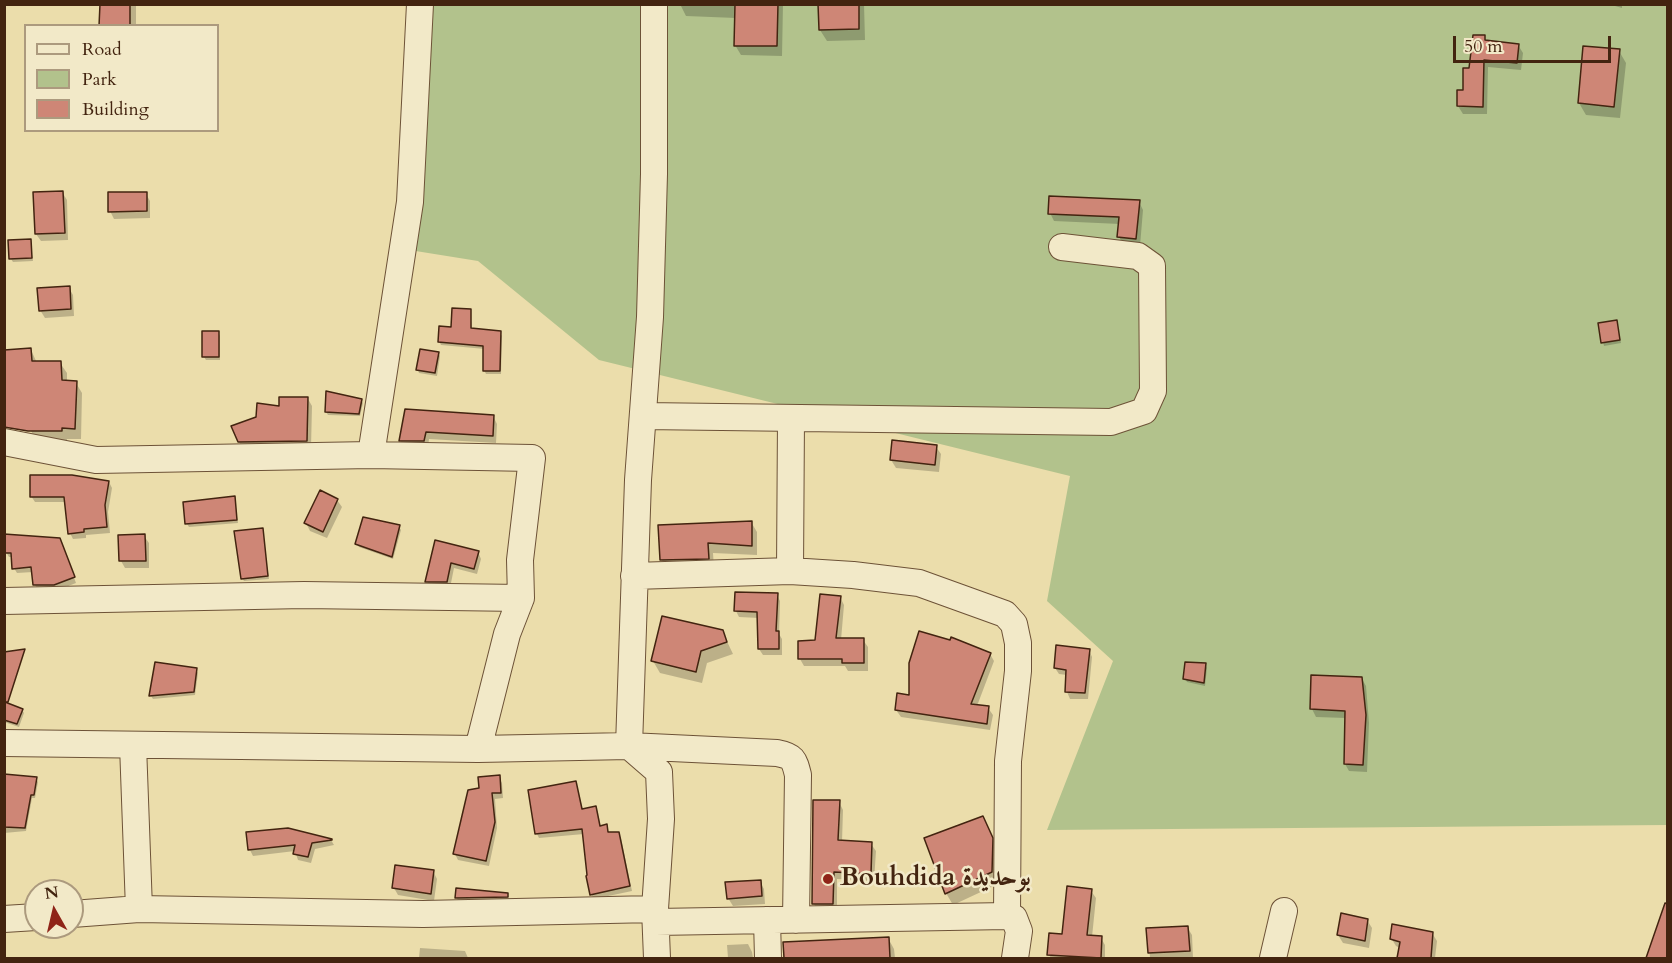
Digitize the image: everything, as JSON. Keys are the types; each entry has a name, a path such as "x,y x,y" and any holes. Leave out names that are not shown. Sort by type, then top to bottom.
{"street":[{"path":"371,456 410,202 420,4"},
{"path":"629,746 638,480 651,293 654,4"},
{"path":"644,416 1111,422 1144,411 1153,391 1152,266 1138,256 1062,247"},
{"path":"790,571 791,418"},
{"path":"4,442 96,460 371,456 532,458 520,560 522,598 507,634 478,749"},
{"path":"634,576 790,571 853,575 919,583 1005,614 1014,624 1018,643 1008,761 1007,916"},
{"path":"4,601 304,596 522,598"},
{"path":"4,743 478,749 629,746 786,755 794,760 798,775 796,920"},
{"path":"133,745 139,909"},
{"path":"629,746 659,772 661,819 656,916 657,958"},
{"path":"84,913 139,909 656,916 767,920 1007,916 1014,918 1018,931 1015,958"},
{"path":"1273,958 1284,910"},
{"path":"4,919 24,918"},
{"path":"767,920 768,958"}],"green space":[{"path":"425,5 1667,5 1667,825 1047,830 1113,661 1047,601 1070,476 599,360 478,261 397,248"}],"building":[{"path":"100,4 130,4 130,24 99,24"},
{"path":"735,4 778,4 777,46 734,46"},
{"path":"818,4 859,4 859,29 819,30"},
{"path":"1473,35 1485,35 1485,40 1519,44 1517,63 1484,60 1483,107 1457,106 1457,90 1463,90 1463,68 1469,68"},
{"path":"1583,46 1620,49 1614,107 1578,103"},
{"path":"63,191 65,233 35,234 33,192"},
{"path":"108,192 147,192 147,211 108,212"},
{"path":"1049,196 1140,200 1136,239 1117,237 1119,217 1048,214"},
{"path":"31,239 32,258 9,259 8,240"},
{"path":"70,286 71,309 39,311 37,288"},
{"path":"452,308 471,309 471,328 501,331 500,371 483,371 483,346 438,342 439,326 451,327"},
{"path":"1617,320 1620,340 1601,343 1598,323"},
{"path":"202,331 219,331 219,357 202,357"},
{"path":"31,348 32,361 61,361 62,380 77,381 75,429 28,431 4,427 4,350"},
{"path":"420,349 439,352 435,373 416,370"},
{"path":"326,391 362,399 359,414 325,412"},
{"path":"279,397 308,397 307,441 238,442 231,426 256,417 257,403 279,406"},
{"path":"405,409 494,415 493,436 426,432 424,441 399,441"},
{"path":"892,440 937,445 935,465 890,460"},
{"path":"30,475 72,475 109,481 105,505 107,527 84,529 84,532 68,534 64,497 30,497"},
{"path":"320,490 338,499 323,532 304,523"},
{"path":"235,496 237,520 185,524 183,502"},
{"path":"363,517 400,525 392,557 355,544"},
{"path":"752,521 752,546 708,543 709,559 660,560 658,525"},
{"path":"263,528 268,576 241,579 234,531"},
{"path":"4,534 60,538 75,577 54,585 33,585 31,567 12,569 11,553 4,553"},
{"path":"145,534 146,561 119,561 118,535"},
{"path":"435,540 479,551 474,569 451,563 447,582 425,582"},
{"path":"735,592 778,593 776,631 779,631 779,649 758,649 757,612 734,611"},
{"path":"820,594 841,596 836,638 864,638 864,663 842,663 842,659 798,659 798,641 815,640"},
{"path":"662,616 723,630 727,642 701,651 696,672 651,661"},
{"path":"919,631 950,640 951,637 991,653 971,704 989,706 987,724 895,710 897,693 909,695 909,663"},
{"path":"1056,645 1090,649 1085,693 1065,692 1066,670 1054,668"},
{"path":"25,649 8,702 5,702 23,709 17,724 4,720 4,652"},
{"path":"155,662 197,668 194,692 149,696"},
{"path":"1185,662 1206,663 1204,683 1183,679"},
{"path":"1311,675 1362,677 1366,715 1363,765 1344,764 1345,711 1310,709"},
{"path":"4,774 37,777 25,828 4,827"},
{"path":"500,775 501,793 492,793 495,822 486,861 453,854 468,790 479,788 478,777"},
{"path":"576,781 582,809 596,806 600,826 607,824 608,832 619,832 630,886 590,895 582,829 535,834 528,790"},
{"path":"813,800 840,800 838,840 872,842 871,874 834,872 833,904 812,904"},
{"path":"983,816 993,838 992,872 945,894 924,838"},
{"path":"288,828 332,840 312,843 308,857 293,854 295,845 248,850 246,832"},
{"path":"395,865 434,870 431,894 392,888"},
{"path":"761,880 762,896 727,899 725,882"},
{"path":"1067,886 1092,889 1087,935 1102,936 1101,958 1047,955 1049,933 1062,934"},
{"path":"456,888 508,893 508,897 455,898"},
{"path":"1665,903 1668,904 1668,958 1646,958"},
{"path":"1341,913 1368,919 1365,941 1337,935"},
{"path":"1392,924 1433,932 1431,958 1397,958 1400,942 1390,939"},
{"path":"1188,926 1190,951 1148,953 1146,928"},
{"path":"889,937 890,958 784,958 783,942"}],"place":[{"name":"Bouhdida بوحديدة","path":"828,879"}]}
